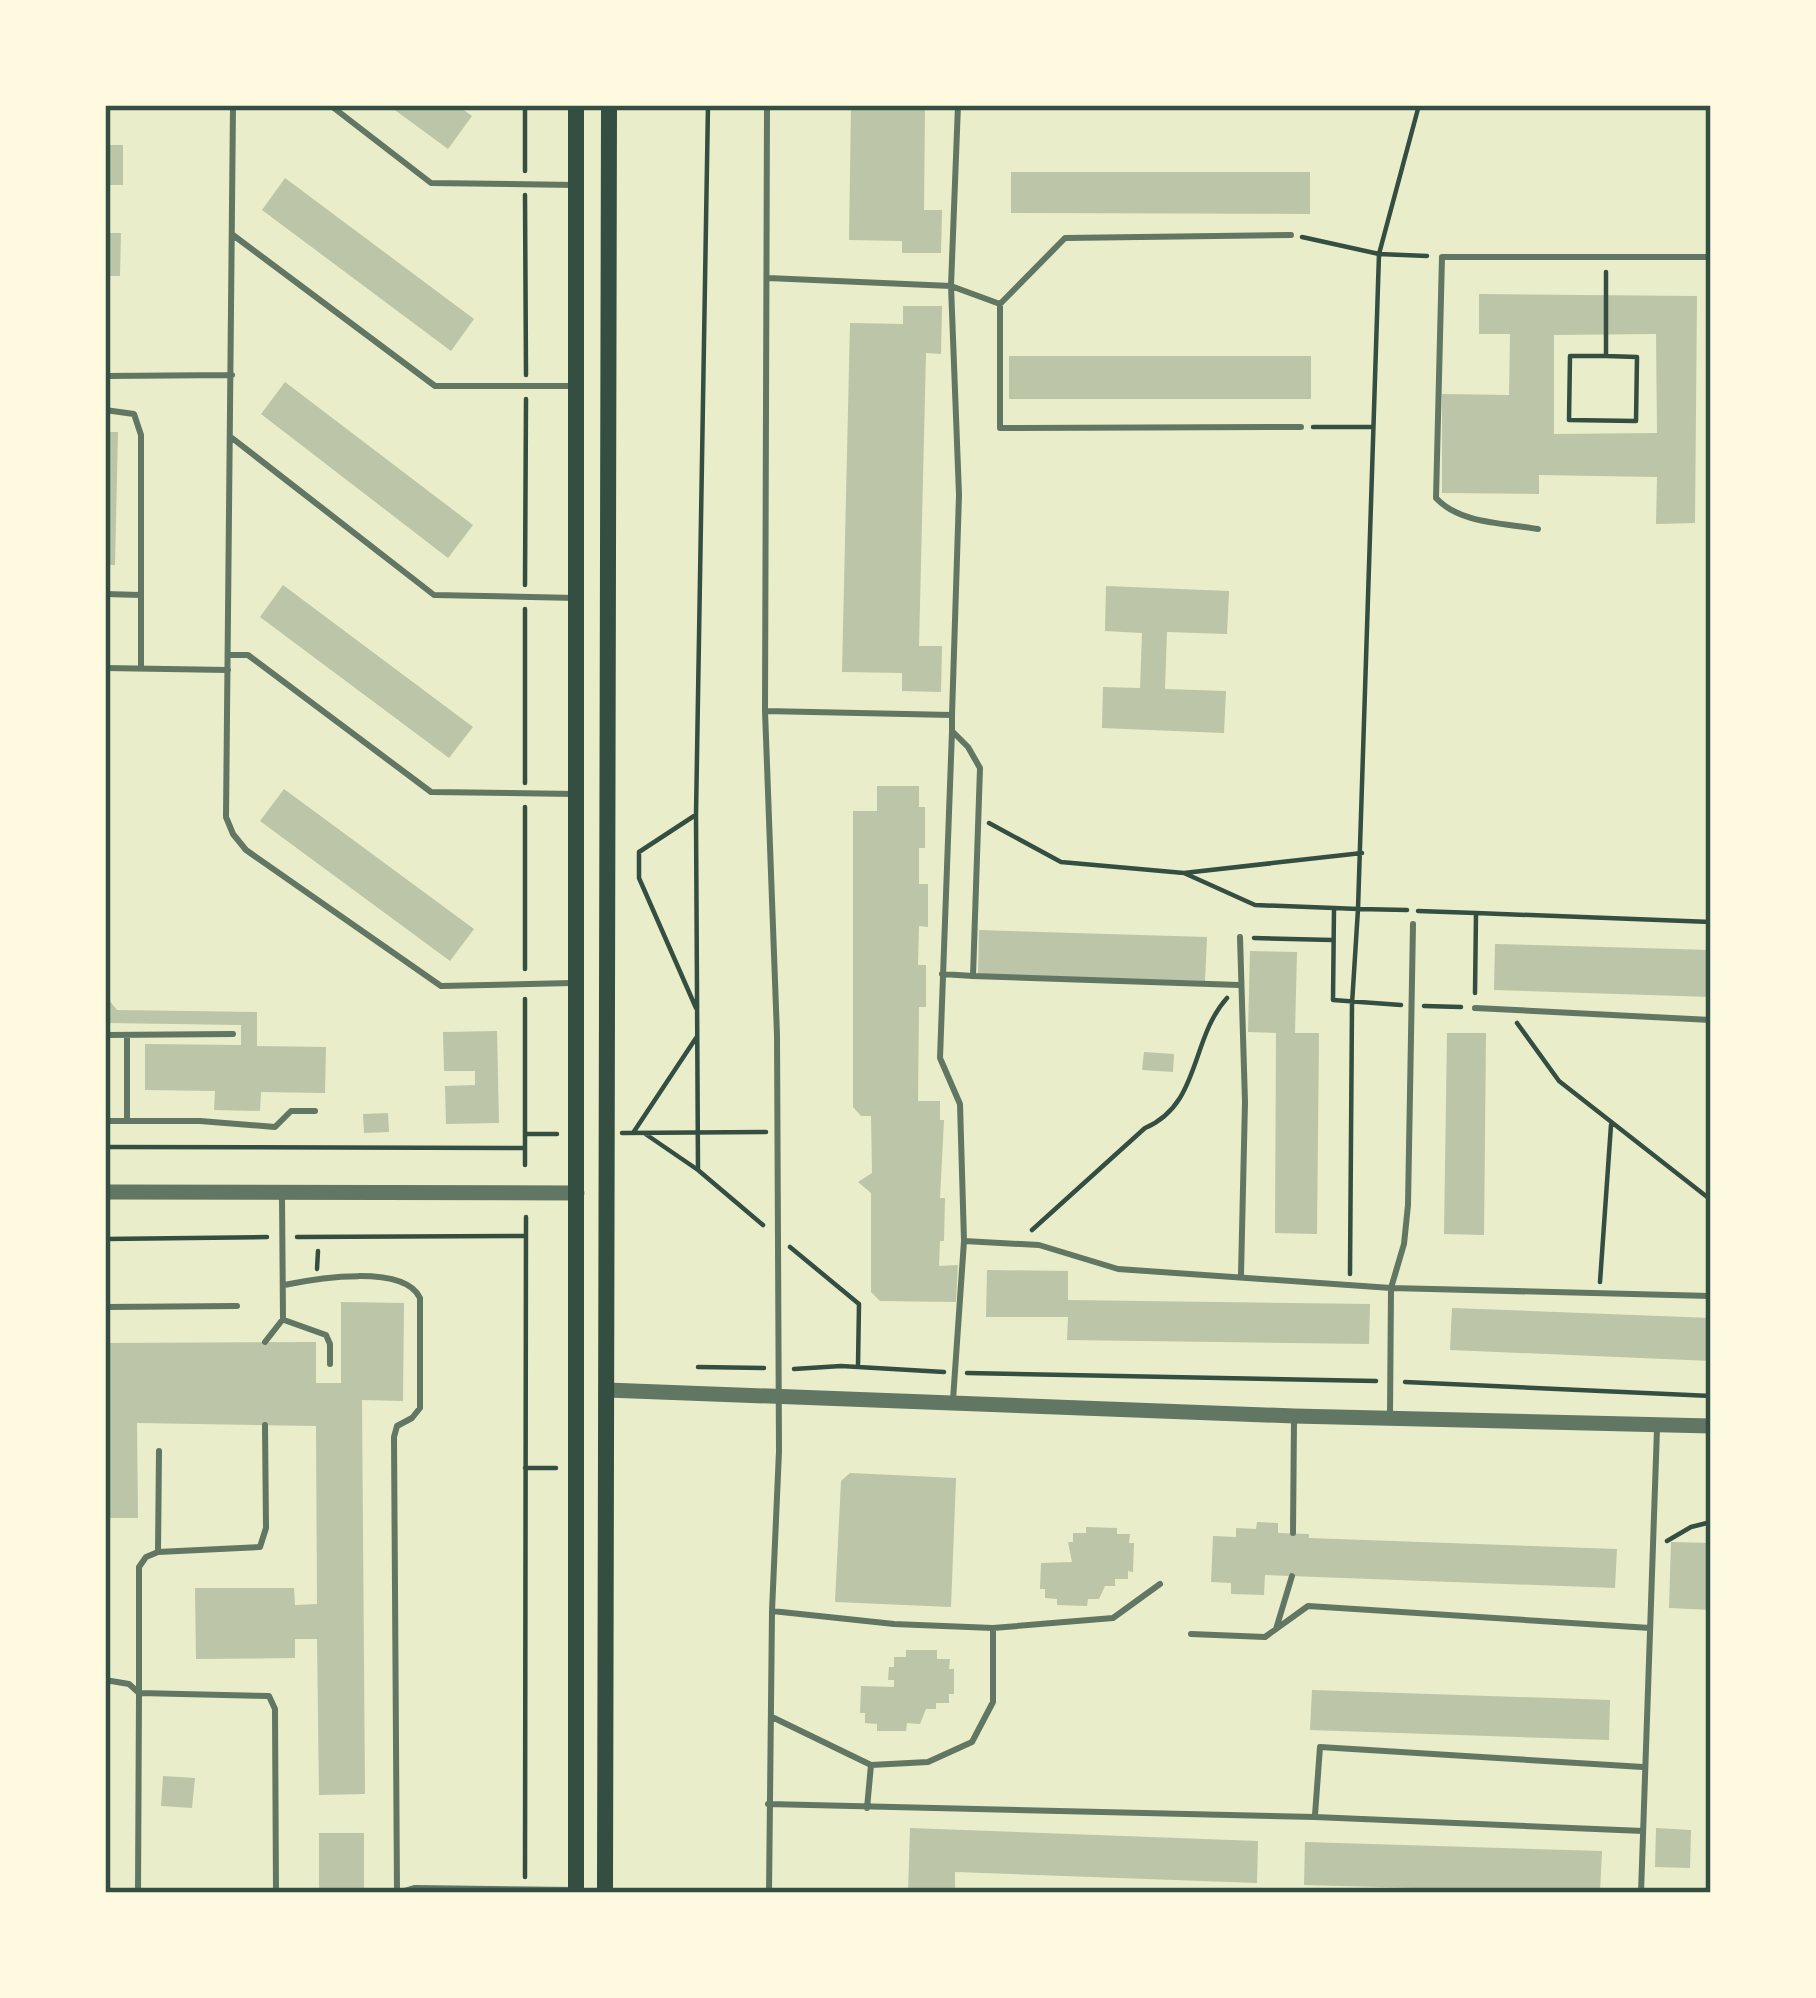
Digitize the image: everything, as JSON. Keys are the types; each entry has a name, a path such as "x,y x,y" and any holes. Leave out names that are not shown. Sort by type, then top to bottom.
{"main road":[{"path":"576,105 576,1892"},
{"path":"604,1893 609,105"},
{"path":"577,1193 607,1193"},
{"path":"577,1389 607,1390"}],"street":[{"path":"105,1192 577,1193"},
{"path":"607,1390 1294,1417 1711,1426"}],"lane":[{"path":"233,105 226,817 232,834 247,850 441,986 576,983"},
{"path":"330,105 431,183 576,185"},
{"path":"766,105 765,711 778,1237 769,1893"},
{"path":"953,1404 964,1241 960,1104 940,1058 959,495 951,286 958,105"},
{"path":"233,235 435,386 576,386"},
{"path":"1291,235 1065,238 1000,304 1000,428 1301,427"},
{"path":"1538,529 1466,517 1448,511 1436,498 1442,257 1711,257"},
{"path":"768,278 951,286 1000,304"},
{"path":"105,376 232,375"},
{"path":"105,410 124,410 140,423 141,668"},
{"path":"232,438 434,595 576,598"},
{"path":"105,594 141,595"},
{"path":"228,655 248,655 431,792 576,794"},
{"path":"105,668 228,670"},
{"path":"765,711 952,715"},
{"path":"952,731 980,768 974,976"},
{"path":"1390,1418 1391,1288 1404,1244 1408,1205 1413,924"},
{"path":"1240,937 1245,1102 1241,1277"},
{"path":"942,974 1239,985"},
{"path":"1475,1008 1711,1020"},
{"path":"105,1035 233,1034"},
{"path":"127,1121 128,1035"},
{"path":"105,1121 274,1126 291,1111 315,1111"},
{"path":"265,1342 283,1319 282,1192"},
{"path":"964,1241 1039,1245 1118,1269 1350,1286 1711,1295"},
{"path":"284,1285 313,1278 404,1279 420,1298 420,1408 397,1426 394,1437 398,1893 415,1888 576,1892"},
{"path":"105,1307 237,1306"},
{"path":"283,1319 326,1335 330,1364"},
{"path":"1292,1533 1294,1417"},
{"path":"138,1893 140,1567 146,1557 158,1552 260,1547 266,1528 265,1425"},
{"path":"1641,1893 1657,1425"},
{"path":"158,1552 159,1451"},
{"path":"1276,1629 1292,1576"},
{"path":"772,1611 894,1624 993,1628 1113,1618 1160,1584"},
{"path":"1191,1634 1265,1637 1308,1606 1650,1628"},
{"path":"773,1718 871,1766 928,1762 971,1742 993,1702 993,1628"},
{"path":"105,1680 128,1684 139,1693 269,1696 275,1709 276,1893"},
{"path":"1315,1816 1320,1747 1643,1767"},
{"path":"867,1808 871,1766"},
{"path":"768,1804 1315,1816 1643,1832"}],"path":[{"path":"525,1165 526,105"},
{"path":"698,1170 696,814 708,105"},
{"path":"1350,1286 1352,1004 1362,853 1379,254 1419,105"},
{"path":"1291,235 1379,254 1442,257"},
{"path":"1606,254 1606,356"},
{"path":"1570,356 1606,356 1636,357 1636,421 1569,420 1570,356"},
{"path":"1301,427 1374,428"},
{"path":"696,814 639,852 639,878 698,1013"},
{"path":"980,817 1060,862 1184,873 1362,853"},
{"path":"1184,873 1255,905 1711,922"},
{"path":"1334,908 1330,994 1339,1003 1352,1004 1475,1008 1476,913"},
{"path":"1240,937 1332,940"},
{"path":"1017,1244 1145,1128 1165,1119 1192,1079 1207,1028 1239,985"},
{"path":"1508,1010 1559,1082 1711,1200"},
{"path":"633,1133 698,1034"},
{"path":"1600,1293 1612,1125"},
{"path":"622,1133 777,1132"},
{"path":"644,1133 698,1170 860,1304 858,1367"},
{"path":"525,1134 557,1134"},
{"path":"105,1147 525,1148"},
{"path":"525,1889 526,1217"},
{"path":"105,1239 526,1236"},
{"path":"698,1366 1389,1381 1711,1396"},
{"path":"525,1468 558,1468"},
{"path":"1653,1551 1690,1527 1711,1522"}],"building":[{"path":"388,105 457,105 472,116 448,149"},
{"path":"851,105 925,105 924,210 942,210 941,253 902,253 902,241 849,240"},
{"path":"105,145 123,145 123,185 105,185"},
{"path":"1011,172 1310,172 1310,214 1011,213"},
{"path":"285,178 474,319 451,351 262,210"},
{"path":"105,233 121,233 120,276 105,276"},
{"path":"1479,294 1697,296 1695,523 1656,524 1657,477 1539,475 1539,494 1442,493 1442,394 1509,395 1510,334 1479,334","holes":["1656,334 1657,433 1554,434 1554,335"]},
{"path":"903,306 942,306 941,354 926,353 919,646 942,646 941,692 902,691 902,673 842,672 850,323 903,324"},
{"path":"1009,356 1311,356 1311,399 1009,399"},
{"path":"285,382 473,525 448,558 261,414"},
{"path":"105,432 118,432 115,565 105,565"},
{"path":"283,585 473,727 449,758 260,617"},
{"path":"1106,586 1229,591 1227,634 1167,632 1165,689 1226,691 1224,733 1102,728 1103,687 1140,688 1142,633 1105,631"},
{"path":"877,786 919,786 919,807 925,807 919,884 928,884 928,927 919,926 918,965 926,965 926,1007 919,1007 918,1101 940,1101 940,1120 944,1120 940,1198 945,1198 944,1241 940,1241 939,1266 958,1265 956,1302 880,1301 871,1292 871,1193 858,1182 872,1173 871,1116 861,1116 853,1107 853,811 877,811"},
{"path":"284,789 474,929 450,961 260,821"},
{"path":"979,930 1207,937 1205,981 978,974"},
{"path":"1495,944 1711,950 1711,997 1494,990"},
{"path":"1250,951 1297,952 1295,1033 1319,1033 1317,1234 1275,1233 1276,1033 1248,1032"},
{"path":"105,995 117,1010 257,1012 257,1046 326,1047 325,1093 261,1092 260,1111 214,1110 215,1091 145,1090 145,1044 241,1045 241,1025 105,1023"},
{"path":"497,1031 499,1123 446,1124 445,1086 475,1085 475,1071 444,1071 443,1032"},
{"path":"1447,1033 1486,1033 1484,1235 1444,1234"},
{"path":"1144,1052 1174,1054 1173,1072 1142,1070"},
{"path":"388,1113 389,1132 364,1133 363,1114"},
{"path":"987,1270 1068,1271 1068,1300 1370,1304 1369,1344 1067,1340 1068,1317 986,1317"},
{"path":"341,1302 404,1303 403,1401 362,1400 365,1794 319,1795 317,1639 295,1639 295,1658 196,1659 195,1588 294,1588 295,1605 317,1604 316,1426 137,1423 138,1518 105,1518 105,1343 316,1342 316,1383 341,1383"},
{"path":"1452,1308 1711,1318 1711,1361 1450,1350"},
{"path":"850,1473 956,1478 951,1607 835,1602 841,1481"},
{"path":"1257,1522 1278,1523 1278,1533 1309,1534 1309,1538 1617,1549 1615,1588 1265,1575 1264,1595 1231,1594 1231,1583 1211,1582 1213,1536 1236,1537 1236,1528 1256,1529"},
{"path":"1086,1527 1117,1528 1117,1534 1130,1534 1133,1572 1128,1571 1128,1579 1115,1579 1115,1586 1105,1586 1099,1599 1088,1599 1087,1606 1057,1605 1057,1599 1045,1598 1045,1589 1040,1589 1041,1563 1072,1562 1068,1542 1073,1542 1073,1533 1086,1533"},
{"path":"1671,1542 1711,1543 1711,1610 1669,1608"},
{"path":"906,1650 937,1650 937,1659 950,1659 954,1694 949,1694 949,1703 926,1709 920,1724 907,1723 906,1731 877,1731 877,1724 865,1723 865,1713 860,1713 861,1686 894,1687 894,1680 888,1680 889,1667 894,1667 894,1657 906,1657"},
{"path":"1312,1690 1610,1700 1609,1740 1310,1730"},
{"path":"163,1776 195,1778 192,1808 161,1806"},
{"path":"910,1828 1258,1841 1257,1883 955,1872 955,1893 908,1893"},
{"path":"1656,1828 1691,1830 1690,1868 1655,1867"},
{"path":"319,1833 364,1833 364,1893 319,1893"},
{"path":"1305,1842 1602,1851 1600,1893 1304,1885"}]}
